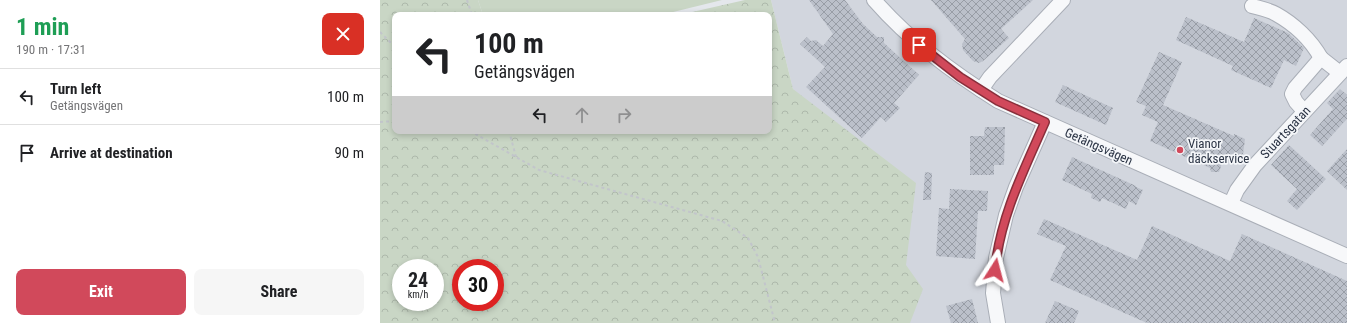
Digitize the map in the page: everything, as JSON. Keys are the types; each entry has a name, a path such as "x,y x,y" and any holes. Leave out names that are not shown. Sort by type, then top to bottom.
{"street":[{"name":"Getängsvägen","path":"874,0 919,45 960,77 998,101 1231,203 1347,256"},
{"path":"981,90 990,77 1063,0"},
{"path":"1252,6 1275,14 1300,31 1316,48 1320,58 1344,69"},
{"path":"1304,111 1296,102 1292,94 1295,88 1320,58"},
{"name":"Stuartsgatan","path":"1231,203 1237,190 1250,171 1344,69"},
{"path":"998,323 993,292 996,258 1006,215 1016,187 1045,122"}],"path":[{"path":"466,0 471,12"},
{"path":"380,32 392,44"},
{"path":"380,122 392,121"},
{"path":"475,134 539,170 722,221 748,238 758,257 775,323"},
{"path":"510,134 516,157"}],"shaded area":[{"path":"771,0 1347,0 1347,323 892,323 793,89"}],"green space":[{"path":"380,0 478,0 482,12 392,12 392,134 772,134 772,12 692,12 745,0 771,0 793,89 916,183 906,265 923,289 910,323 380,323"},
{"path":"478,0 722,0 673,12 482,12"}],"building":[{"path":"809,0 845,0 863,24 877,37 884,37 884,43 919,75 894,103 900,108 886,122 881,117 862,138 806,87 825,67 800,44 807,37 811,41 816,40 823,46 833,34"},
{"path":"931,0 1033,0 1001,29 1009,38 979,63 973,61 963,50 962,44 965,39"},
{"path":"1186,17 1244,42 1254,18 1288,33 1304,48 1296,66 1284,60 1271,88 1231,70 1233,66 1176,40"},
{"path":"1159,52 1182,62 1163,105 1234,136 1234,134 1245,139 1243,154 1233,165 1223,160 1219,172 1211,172 1210,168 1150,141 1158,122 1142,115 1146,106 1136,102"},
{"path":"1063,85 1113,108 1106,125 1055,102"},
{"path":"1340,89 1347,95 1347,119 1322,146 1310,135 1333,109 1327,103"},
{"path":"985,127 1005,127 1004,165 994,165 994,175 970,175 970,136 984,136"},
{"path":"1289,145 1326,179 1297,210 1287,201 1297,189 1271,165"},
{"path":"1347,149 1347,190 1327,171"},
{"path":"1072,157 1143,190 1136,205 1129,201 1126,209 1102,198 1100,202 1091,198 1092,194 1062,180"},
{"path":"925,172 932,173 931,200 923,200"},
{"path":"950,189 988,191 987,211 978,211 975,259 936,256 939,208 949,209"},
{"path":"1044,219 1137,260 1152,226 1230,261 1242,234 1347,281 1347,323 1147,323 1050,280 1066,246 1037,234"},
{"path":"972,299 978,323 951,323 946,306"},
{"path":"1055,301 1079,311 1074,323 1045,323"}],"place":[{"name":"Vianor däckservice","path":"1180,150"}],"route":[{"path":"919,45 960,77 998,101 1045,122 1016,187 1006,215 996,258 995,270"}]}
